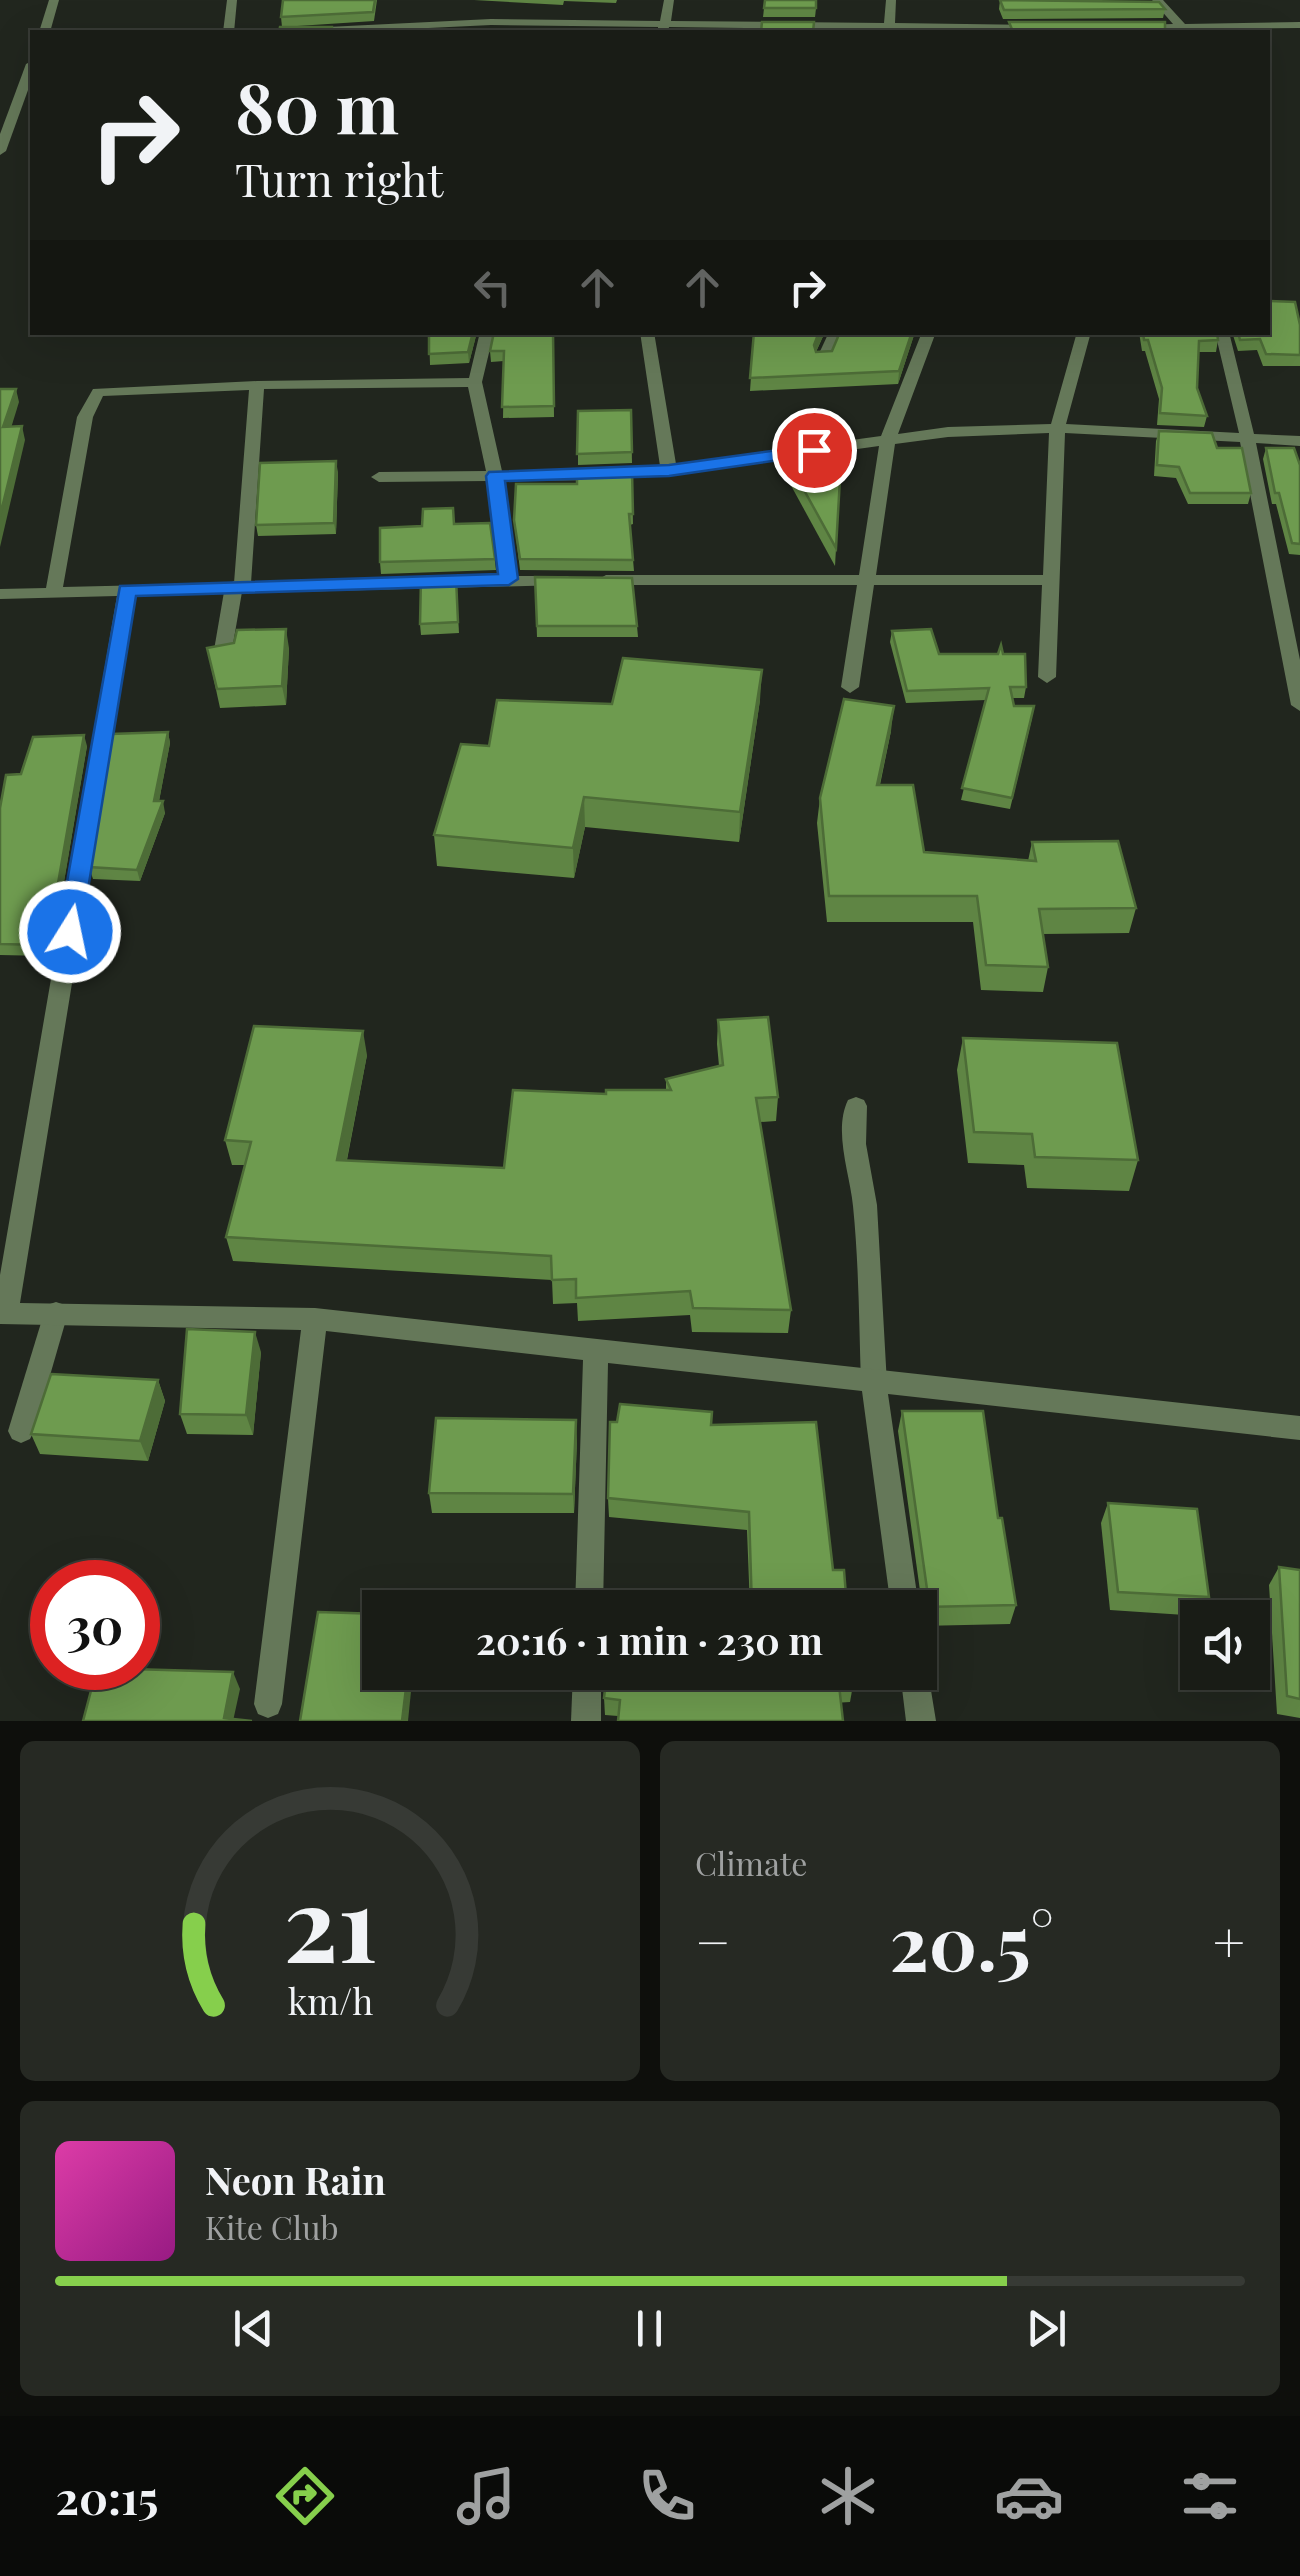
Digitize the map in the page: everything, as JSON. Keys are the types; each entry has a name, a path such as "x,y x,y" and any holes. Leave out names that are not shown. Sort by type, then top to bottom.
{"street":[{"path":"45,30 54,0"},
{"path":"228,30 232,0"},
{"path":"664,28 669,0"},
{"path":"889,30 891,0"},
{"path":"1156,0 1182,27"},
{"path":"327,30 491,22 664,28 1040,28"},
{"path":"1129,28 1300,25"},
{"path":"0,151 30,69"},
{"path":"486,335 475,382 495,476 509,579"},
{"path":"647,335 669,470"},
{"path":"823,360 835,335"},
{"path":"850,687 888,439 928,335"},
{"path":"1047,677 1057,428 1083,335"},
{"path":"1223,335 1247,436 1300,705"},
{"path":"54,592 85,417 98,392 475,382"},
{"path":"224,650 238,586 258,385"},
{"path":"379,477 669,470 888,439 1057,428 1300,441"},
{"path":"0,594 509,579 1049,580"},
{"path":"127,590 3,1312 315,1319 596,1348 874,1384 1300,1428"},
{"path":"856,1106 855,1144 865,1205 874,1384 903,1590"},
{"path":"21,1431 56,1313"},
{"path":"268,1704 315,1319"},
{"path":"589,1590 596,1348"},
{"path":"586,1721 587,1690"},
{"path":"917,1690 921,1721"}],"building":[{"path":"283,0 375,0 373,12 281,17"},
{"path":"765,0 816,0 816,8 764,8"},
{"path":"1000,0 1159,2 1165,9 1004,10"},
{"path":"762,22 814,22 813,30 761,30"},
{"path":"1009,22 1165,22 1165,30 1012,30"},
{"path":"280,27 332,27 332,30 279,30"},
{"path":"1270,301 1295,302 1300,355 1266,354 1260,339 1240,340 1239,335 1270,335"},
{"path":"429,335 472,335 468,352 429,354"},
{"path":"493,335 553,335 554,406 502,407 504,351 490,351"},
{"path":"754,335 818,335 816,352 832,351 839,335 911,335 899,371 750,378"},
{"path":"1143,335 1217,335 1218,340 1199,341 1197,388 1207,416 1160,413 1162,388 1148,340"},
{"path":"0,389 16,389 3,427 22,426 0,516"},
{"path":"631,410 632,452 577,454 578,411"},
{"path":"1159,431 1212,433 1217,448 1242,448 1251,493 1190,493 1179,467 1157,465"},
{"path":"842,444 836,548 783,452"},
{"path":"1266,448 1294,448 1300,465 1300,544 1292,543 1279,493 1275,493"},
{"path":"336,461 334,523 256,525 260,463"},
{"path":"632,471 633,514 629,514 633,560 520,559 514,520 516,484 577,484 577,473"},
{"path":"453,508 454,524 490,523 495,559 380,562 380,528 422,526 423,509"},
{"path":"535,577 632,578 637,626 537,626"},
{"path":"456,578 458,622 420,624 421,579"},
{"path":"286,629 282,686 217,689 207,648 234,643 237,630"},
{"path":"931,629 939,654 998,654 1001,645 1003,654 1025,654 1026,687 1010,687 1014,706 1034,706 1012,798 962,788 989,688 907,691 892,631"},
{"path":"623,658 762,670 740,812 584,797 573,848 434,835 461,744 489,746 497,700 612,704"},
{"path":"844,699 894,706 877,785 913,785 924,852 1036,861 1032,842 1118,841 1136,908 1039,909 1048,967 986,965 977,896 829,896 820,798"},
{"path":"168,732 154,801 163,801 137,870 89,867 111,734"},
{"path":"84,735 53,912 42,945 0,944 0,808 6,775 21,774 33,737"},
{"path":"768,1017 778,1097 756,1098 791,1310 693,1308 690,1291 576,1298 576,1279 552,1280 551,1256 226,1237 251,1142 225,1140 254,1026 363,1031 337,1160 504,1168 513,1090 606,1094 606,1090 671,1090 666,1079 723,1065 718,1020"},
{"path":"963,1038 1117,1043 1138,1160 1035,1157 1032,1134 974,1132"},
{"path":"187,1329 255,1332 246,1415 180,1414"},
{"path":"51,1374 158,1380 140,1441 31,1434"},
{"path":"620,1404 712,1412 711,1425 816,1422 833,1570 844,1570 846,1590 751,1590 749,1512 608,1498 610,1422 617,1422"},
{"path":"902,1411 983,1411 998,1518 1002,1518 1016,1605 937,1607 937,1590 927,1589"},
{"path":"436,1418 576,1420 573,1494 429,1493"},
{"path":"1108,1503 1197,1509 1209,1597 1118,1592"},
{"path":"1279,1567 1300,1570 1300,1699 1287,1696"},
{"path":"318,1612 362,1613 362,1690 406,1690 402,1721 300,1721"},
{"path":"160,1670 233,1672 224,1718 252,1721 83,1721 91,1690 160,1690"},
{"path":"605,1690 840,1690 843,1721 618,1721 620,1700 604,1698"}],"route":[{"path":"70,932 127,590 509,579 495,476 600,475 702,468 814,450"}]}
